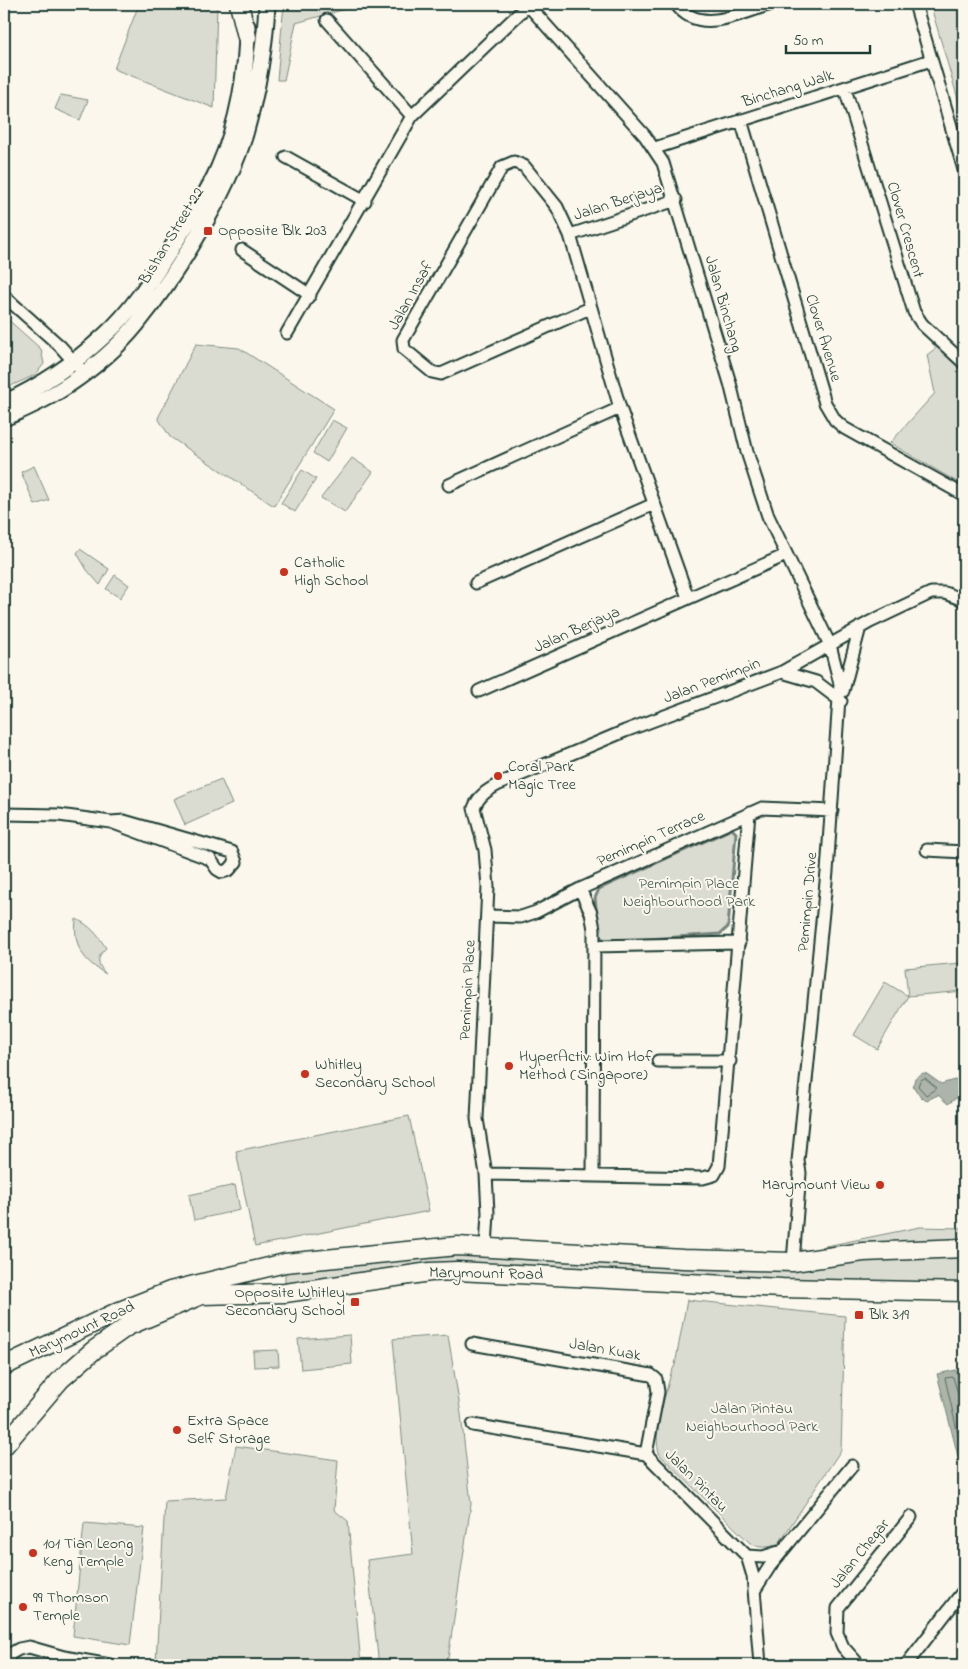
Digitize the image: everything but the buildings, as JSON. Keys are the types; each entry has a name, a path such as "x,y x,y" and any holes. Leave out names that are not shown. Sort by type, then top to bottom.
{"main road":[{"path":"239,4 247,37"},
{"name":"Bishan Street 22","path":"4,403 36,388 73,362 106,335 132,305 165,258 219,168 235,117 243,79 247,37 247,4"},
{"name":"Bishan Street 22","path":"4,418 67,386 135,326 158,295 205,222 231,170 244,136 258,83 266,31 267,4"},
{"name":"Marymount Road","path":"4,1366 117,1312 170,1290 285,1263 448,1247 486,1247 683,1259 789,1261 863,1252 964,1248"},
{"name":"Marymount Road","path":"4,1446 61,1379 94,1350 128,1326 201,1295 285,1293 430,1272 457,1271 782,1288 964,1292"}],"street":[{"name":"Jalan Binchang","path":"287,333 365,201 412,116 527,4 655,148 663,163 676,200 730,383 747,452 768,516 830,646"},
{"path":"676,4 684,14 691,18 711,21 771,4"},
{"path":"915,4 964,170"},
{"path":"327,20 412,116"},
{"name":"Binchang Walk","path":"655,148 740,120 845,89 931,60"},
{"name":"Clover Crescent","path":"845,89 914,312 922,324 964,362"},
{"name":"Clover Avenue","path":"740,120 825,404 831,415 844,428 964,495"},
{"path":"286,157 365,201"},
{"name":"Jalan Berjaya","path":"514,162 524,166 557,207 570,235 620,408 688,598"},
{"name":"Jalan Insaf","path":"514,162 502,168 403,340 404,349 432,372 441,374 590,308"},
{"name":"Jalan Berjaya","path":"570,235 676,200"},
{"path":"242,250 310,295"},
{"path":"4,296 60,346 84,373"},
{"path":"449,485 620,408"},
{"path":"476,583 654,504"},
{"name":"Jalan Berjaya","path":"480,691 786,555"},
{"name":"Jalan Pemimpin","path":"474,808 484,792 499,784 625,731 782,672 860,627 931,593 945,593 964,600"},
{"path":"782,672 816,682 841,701 860,627"},
{"name":"Pemimpin Drive","path":"789,1261 793,1172 798,1161 810,1064 841,701 840,684 830,646"},
{"name":"Pemimpin Place","path":"474,808 485,850 488,916 477,1119 486,1174 488,1213 486,1247"},
{"name":"Pemimpin Terrace","path":"488,916 520,917 762,808 832,811"},
{"path":"486,1174 703,1178 714,1175 719,1166 730,1061 749,813"},
{"path":"4,814 59,815 124,822 232,852 236,862 230,870 222,872 217,869 210,859 111,822"},
{"path":"927,850 964,852"},
{"path":"580,889 591,914 594,946 593,1176"},
{"path":"594,946 739,943"},
{"path":"658,1061 730,1061"},
{"name":"Jalan Kuak","path":"472,1344 651,1374 656,1378 658,1392 646,1454"},
{"name":"Jalan Pintau","path":"473,1425 646,1454 747,1556"},
{"path":"754,1591 759,1580 852,1466"},
{"name":"Jalan Chegar","path":"859,1665 843,1648 837,1633 838,1608 911,1517"},
{"path":"760,1665 754,1591 747,1556 763,1557 782,1551"},
{"path":"906,1665 964,1590"},
{"path":"6,1665 10,1654 19,1648 29,1647 64,1657 110,1665"}],"green space":[{"path":"139,4 217,4 214,108 114,69"},
{"path":"284,4 363,4 296,23 284,80 277,80"},
{"path":"931,4 964,4 964,120 932,10"},
{"path":"61,95 88,100 80,120 55,109"},
{"path":"4,316 41,349 44,364 35,375 4,389"},
{"path":"196,344 239,348 334,409 274,506 170,437 158,418"},
{"path":"941,344 964,365 964,486 890,443 935,393 927,355"},
{"path":"332,420 347,428 327,462 313,453"},
{"path":"352,458 373,472 345,512 321,498"},
{"path":"34,466 49,500 35,505 21,472"},
{"path":"302,470 316,479 295,512 281,503"},
{"path":"80,549 109,569 100,585 87,570 77,553"},
{"path":"115,575 129,585 120,598 106,589"},
{"path":"221,779 232,804 185,825 174,799"},
{"name":"Pemimpin Place Neighbourhood Park","path":"732,829 736,833 728,927 720,934 606,942 599,936 595,898 599,889"},
{"path":"76,919 93,931 106,948 99,958 99,964 106,974 91,964 81,952 76,937"},
{"path":"961,963 964,991 908,996 905,968"},
{"path":"885,982 908,996 877,1049 854,1035"},
{"path":"409,1116 429,1211 255,1246 236,1151"},
{"path":"235,1185 240,1210 194,1220 189,1195"},
{"path":"964,1226 964,1246 821,1247 920,1227 961,1228"},
{"path":"964,1248 964,1292 457,1271 285,1293 285,1263 429,1249 683,1259"},
{"name":"Jalan Pintau Neighbourhood Park","path":"687,1300 845,1316 841,1450 779,1543 775,1545 761,1547 750,1543 660,1455 657,1436 658,1426 671,1373 675,1365"},
{"path":"350,1335 352,1364 301,1369 298,1339"},
{"path":"448,1335 461,1414 471,1504 447,1665 379,1665 367,1560 413,1554 393,1339"},
{"path":"278,1350 279,1366 254,1367 253,1351"},
{"path":"236,1446 338,1460 334,1510 348,1521 361,1665 181,1665 156,1663 165,1501 226,1498"},
{"path":"84,1523 144,1528 130,1645 73,1636"}],"water":[{"path":"923,1073 941,1084 964,1077 964,1097 959,1096 948,1104 938,1095 927,1100 921,1098 913,1086 915,1078"},
{"path":"956,1370 964,1401 964,1455 958,1456 937,1374"}],"waterway":[{"path":"732,829 736,833 728,927 720,934 606,942 599,936 595,898 599,889 732,829"}],"place":[{"name":"Opposite Blk 203","path":"208,231"},
{"name":"Catholic High School","path":"284,572"},
{"name":"Coral Park Magic Tree","path":"498,776"},
{"name":"HyperActiv: Wim Hof Method (Singapore)","path":"509,1066"},
{"name":"Whitley Secondary School","path":"305,1074"},
{"name":"Marymount View","path":"880,1185"},
{"name":"Opposite Whitley Secondary School","path":"355,1302"},
{"name":"Blk 319","path":"859,1315"},
{"name":"Extra Space Self Storage","path":"177,1430"},
{"name":"101 Tian Leong Keng Temple","path":"33,1553"},
{"name":"99 Thomson Temple","path":"23,1607"}]}
